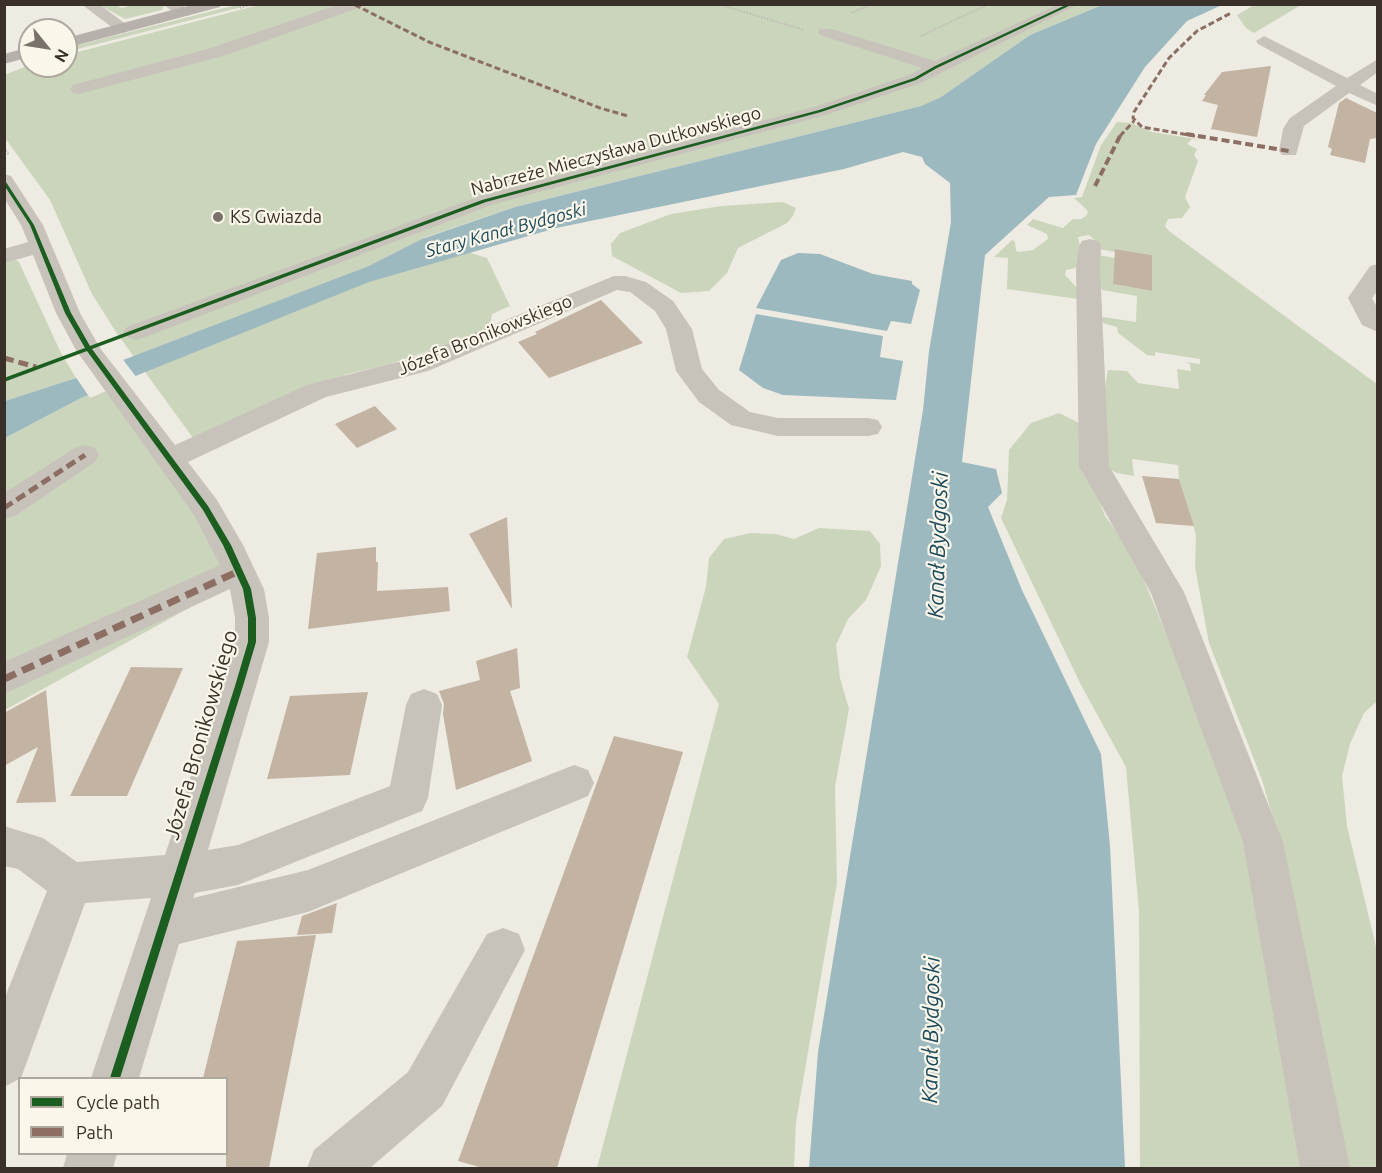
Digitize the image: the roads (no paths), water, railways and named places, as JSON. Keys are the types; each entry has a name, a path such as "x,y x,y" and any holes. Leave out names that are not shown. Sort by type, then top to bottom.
{"main road":[{"path":"78,40 123,28 176,9 215,4"}],"street":[{"path":"88,4 123,28"},
{"path":"79,88 217,52 356,4"},
{"name":"Nabrzeże Mieczysława Dutkowskiego","path":"136,332 484,201 820,111 915,79 1072,4"},
{"path":"826,32 936,67"},
{"path":"1264,41 1377,101"},
{"path":"1289,151 1292,129 1297,122 1377,64"},
{"path":"4,180 23,207 39,246 4,256"},
{"name":"Józefa Bronikowskiego","path":"39,246 68,313 95,358 206,508 239,571 250,603 252,642 115,1077"},
{"path":"1090,246 1088,268 1094,466 1167,592 1263,842 1325,1168"},
{"path":"1377,271 1360,298 1371,320 1377,325"},
{"name":"Józefa Bronikowskiego","path":"170,459 317,391 419,365 614,283 638,286 664,306 679,328 689,371 709,396 741,419 778,428 868,427"},
{"path":"4,508 85,455"},
{"path":"4,679 239,571"},
{"path":"4,846 28,852 71,883 178,875 238,865 408,798 424,705"},
{"path":"162,927 308,891 574,783"},
{"path":"4,1062 71,883"},
{"path":"332,1168 425,1089 503,950"}],"water":[{"path":"1102,5 1222,5 1187,21 1145,67 1096,144 1076,195 1049,197 985,255 962,462 996,469 1002,493 988,507 1022,590 1101,754 1110,846 1125,1168 809,1168 818,1052 923,410 929,351 951,222 950,183 925,164 922,157 903,152 844,169 556,228 369,282 81,398 5,438 5,401 76,378 369,266 422,239 515,207 921,106 941,97 1030,35"},
{"path":"798,253 820,254 873,274 912,281 912,284 920,290 911,324 891,321 887,331 756,308 781,260"},
{"path":"756,314 883,336 880,357 903,361 896,400 783,395 763,388 739,370"}],"place":[{"name":"KS Gwiazda","path":"218,217"}],"water label":[{"name":"Stary Kanał Bydgoski","path":"506,230"},
{"name":"Kanał Bydgoski","path":"938,545"},
{"name":"Kanał Bydgoski","path":"931,1030"}]}
